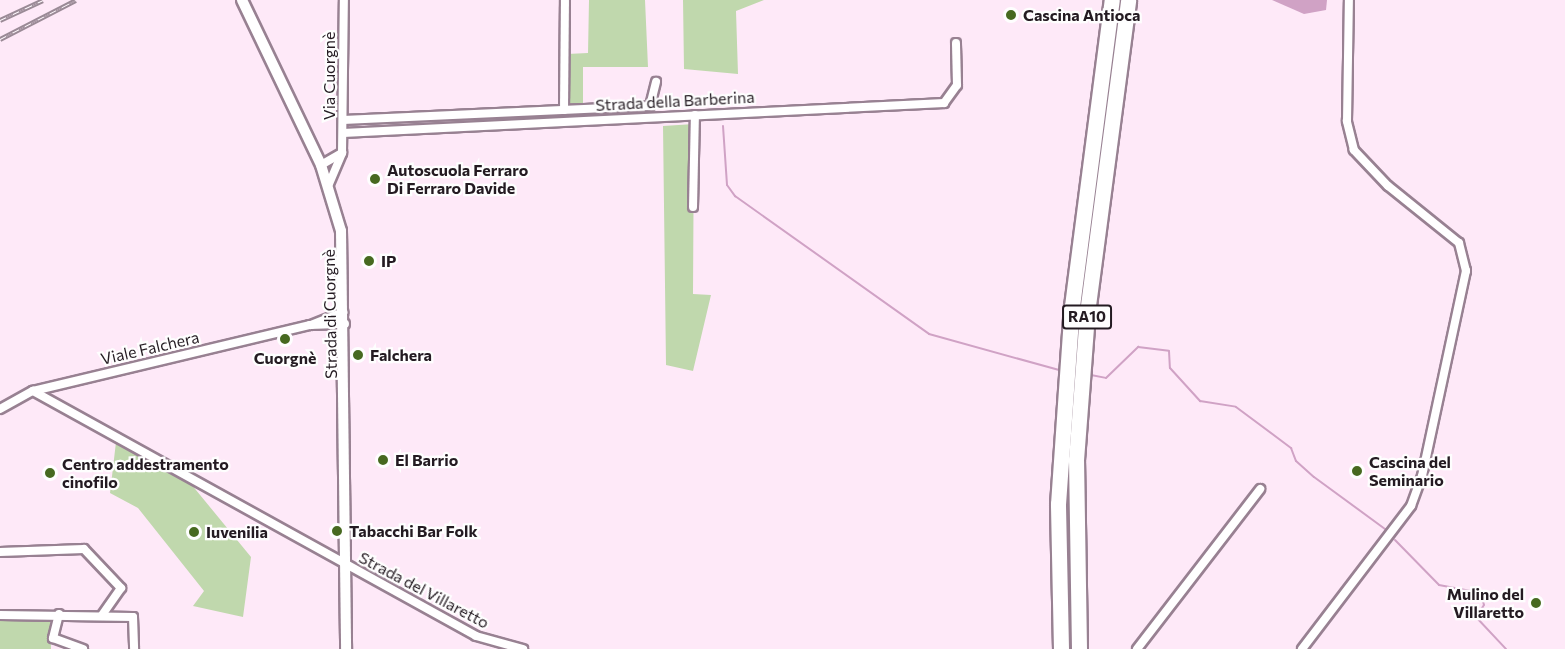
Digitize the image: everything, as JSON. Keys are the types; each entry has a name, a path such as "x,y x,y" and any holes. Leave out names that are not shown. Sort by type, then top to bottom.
{"highway":[{"name":"RA10","path":"1061,643 1058,504 1071,306 1112,0"},
{"name":"RA10","path":"1078,643 1076,460 1087,313 1128,0"}],"main road":[{"name":"Strada di Cuorgnè","path":"242,0 321,165 329,184 342,237 345,324 346,649"}],"street":[{"name":"Via Cuorgnè","path":"329,184 342,153 344,0"},
{"path":"564,110 565,0"},
{"path":"1302,649 1411,506 1422,476 1466,271 1459,243 1389,186 1354,150 1349,137 1349,0"},
{"name":"Strada della Barberina","path":"343,133 944,103 957,85 956,43"},
{"name":"Strada della Barberina","path":"344,120 650,106 656,82"},
{"path":"693,207 695,115"},
{"path":"321,165 342,153"},
{"name":"Viale Falchera","path":"0,409 33,391 310,325 344,312"},
{"name":"Viale Falchera","path":"310,325 345,324"},
{"name":"Strada del Villaretto","path":"33,391 476,636 524,649"},
{"path":"1137,649 1260,489"},
{"path":"0,552 84,549 121,588 102,615"},
{"path":"54,649 53,638 59,614"},
{"path":"0,615 59,614 133,617 134,649"},
{"path":"53,638 83,649"}],"green space":[{"path":"589,0 645,0 648,67 583,67 583,106 569,107 567,54 588,53"},
{"path":"683,0 764,0 736,11 738,74 684,69"},
{"path":"694,124 693,294 711,295 693,371 666,365 663,126"},
{"name":"Iuvenilia","path":"116,442 182,473 251,557 243,617 193,606 204,591 138,508 110,493"},
{"path":"50,618 51,649 0,649 0,619"}],"shaded area":[{"path":"1272,0 1327,0 1326,10 1304,14"}],"waterway":[{"path":"723,126 727,185 735,196 929,334 1059,370"},
{"path":"1091,375 1106,378 1138,347 1169,351 1170,368 1200,401 1236,407 1291,448 1296,461 1314,477 1385,529"},
{"path":"1395,540 1439,585 1481,593 1484,605 1476,617 1506,649"}],"railway":[{"path":"0,20 43,0"},
{"path":"0,39 76,0"}],"place":[{"name":"Cascina Antioca","path":"1011,15"},
{"name":"Autoscuola Ferraro Di Ferraro Davide","path":"375,179"},
{"name":"IP","path":"369,261"},
{"name":"Cuorgnè","path":"285,339"},
{"name":"Falchera","path":"358,355"},
{"name":"El Barrio","path":"383,460"},
{"name":"Cascina del Seminario","path":"1357,471"},
{"name":"Centro addestramento cinofilo","path":"50,473"},
{"name":"Tabacchi Bar Folk","path":"337,531"},
{"name":"Iuvenilia","path":"194,532"},
{"name":"Mulino del Villaretto","path":"1536,603"}]}
